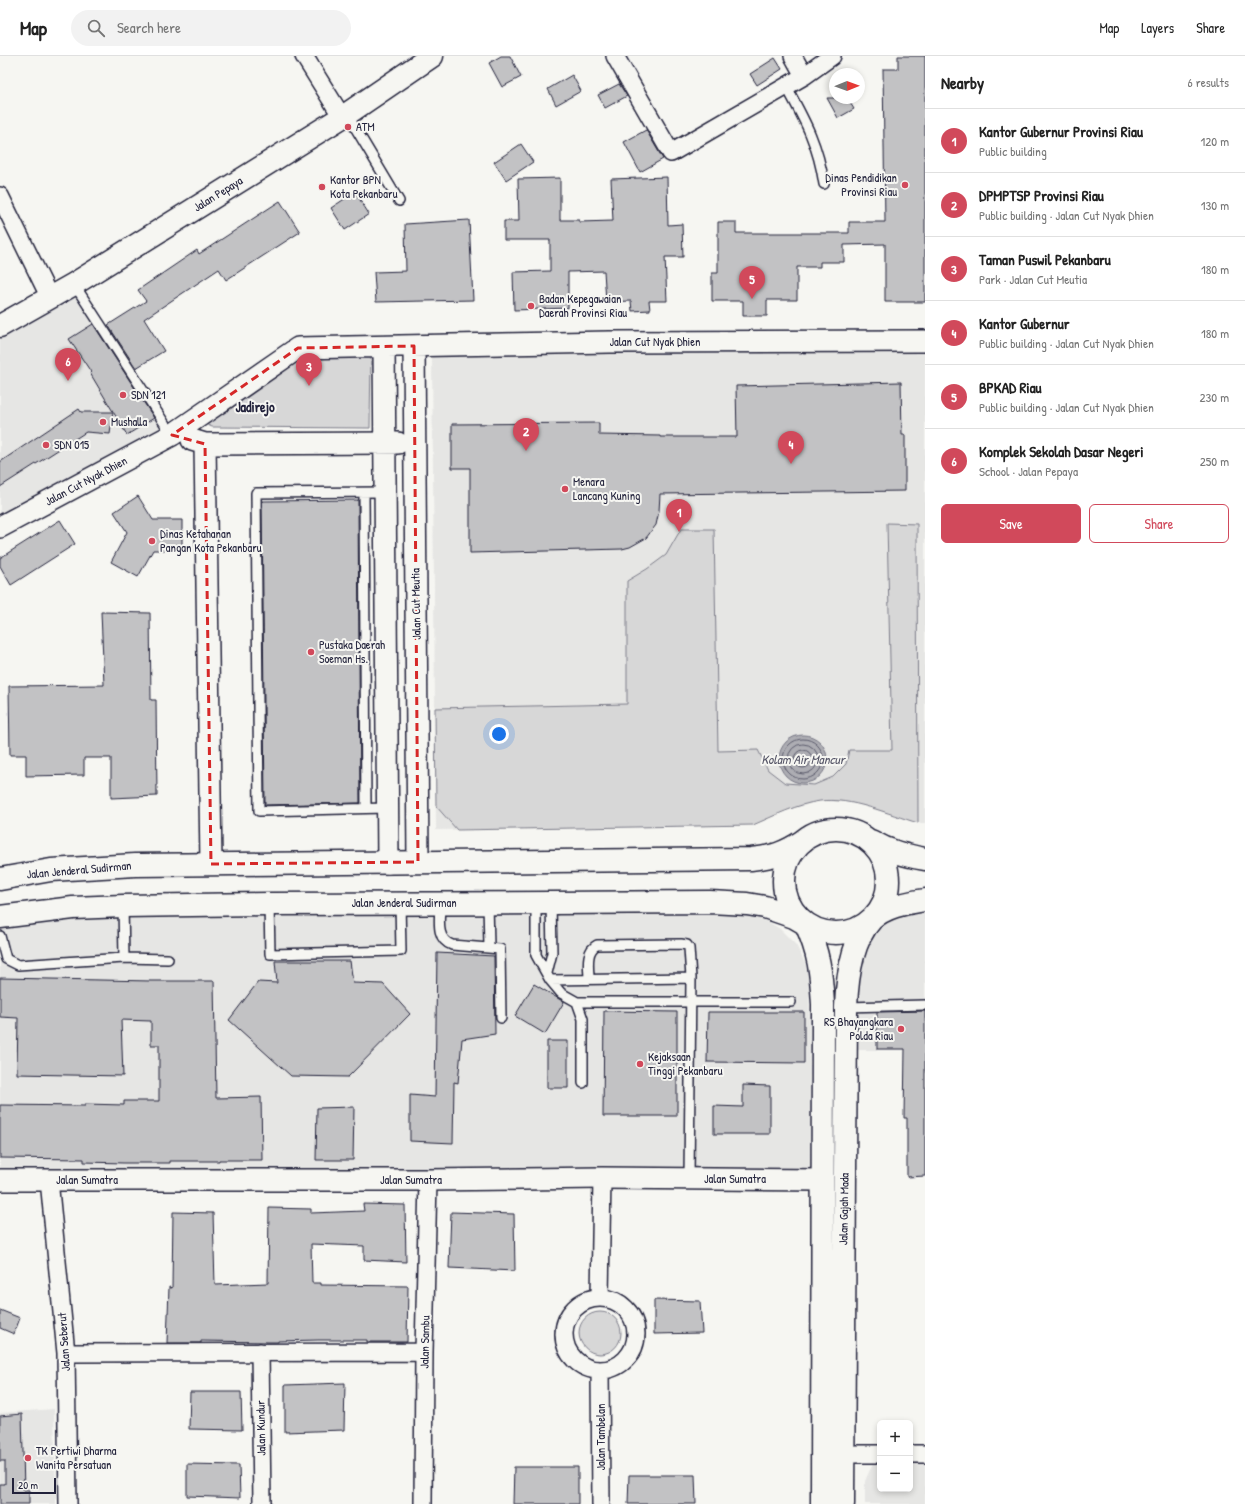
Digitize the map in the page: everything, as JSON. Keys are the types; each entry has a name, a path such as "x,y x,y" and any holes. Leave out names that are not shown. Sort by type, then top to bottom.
{"main road":[{"name":"Jalan Pepaya","path":"0,326 74,284 345,116 432,56"},
{"path":"925,859 886,850 863,836 851,831 839,828 826,830 814,834 803,841 794,850 786,866 784,883 788,900 796,915 814,929 828,933 839,934 851,932 890,908 925,900"},
{"path":"863,836 873,844 882,856 887,868 888,882 886,896 880,909 872,919"},
{"name":"Jalan Jenderal Sudirman","path":"0,879 51,870 135,865 751,859 777,855 789,850 803,841"},
{"name":"Jalan Jenderal Sudirman","path":"0,917 73,908 123,906 710,902 765,906 783,912 806,924"},
{"name":"Jalan Gajah Mada","path":"843,1504 846,1007 850,969 854,951 862,932 872,919"},
{"name":"Jalan Gajah Mada","path":"806,924 814,943 821,973 823,1004 822,1504"},
{"path":"822,1261 844,1261"},
{"path":"821,1454 844,1454"}],"street":[{"path":"304,56 345,116"},
{"path":"615,56 671,152 804,76 832,56"},
{"path":"793,56 804,76"},
{"path":"0,196 50,298"},
{"name":"Jalan Cut Nyak Dhien","path":"0,527 172,436 298,348 610,342 925,341"},
{"name":"Jalan Cut Meutia","path":"414,346 418,862"},
{"path":"384,347 388,863"},
{"path":"172,436 205,444 415,443"},
{"path":"205,444 211,864"},
{"path":"600,1297 602,1178"},
{"name":"Jalan Sumatra","path":"0,1180 428,1180 602,1178 822,1180"},
{"name":"Jalan Seberut","path":"49,1180 66,1353 68,1504"},
{"name":"Jalan Sambu","path":"423,1504 424,1352 428,1180"},
{"path":"600,1297 612,1299 623,1305 631,1315 636,1327 636,1340 632,1352 624,1362 613,1368 600,1370 589,1369 579,1364 570,1356 565,1345 563,1334 565,1322 570,1312 578,1304 589,1298 600,1297"},
{"name":"Jalan Kundur","path":"260,1352 262,1504"},
{"path":"66,1353 424,1352"},
{"name":"Jalan Tambelan","path":"600,1370 601,1504"},
{"path":"844,1454 877,1454"},
{"path":"913,1454 925,1454"}],"lane":[{"path":"786,86 810,130 820,158 824,184"},
{"path":"345,116 399,201"},
{"path":"74,284 172,436"},
{"path":"385,492 256,493 259,811 387,808"},
{"path":"364,493 366,808"},
{"path":"269,904 270,954 401,951 400,903"},
{"path":"440,903 440,934 445,943 452,945 500,948 501,1018"},
{"path":"488,903 489,947"},
{"path":"544,903 552,953 548,976"},
{"path":"544,903 536,955 548,976 561,993 577,1002 791,1002"},
{"path":"123,906 124,958"},
{"path":"0,936 6,959 18,965 124,958 168,959"},
{"path":"589,979 589,954 597,945 687,944 689,948 691,978 689,1179"},
{"path":"548,976 589,979 691,978"},
{"path":"577,1002 583,1019 583,1083"},
{"path":"846,1007 925,1005"}],"highlighted area":[{"path":"414,346 418,862 211,864 205,444 172,435 298,348"}],"shaded area":[{"path":"74,284 172,435 0,527 0,326"},
{"path":"925,348 925,823 918,823 850,802 820,801 788,810 753,825 436,830 432,355"},
{"path":"371,351 370,428 212,427 197,420 299,352"},
{"path":"887,523 917,524 918,823 869,807 844,801 832,800 803,805 753,825 457,830 436,806 435,708 627,704 627,581 666,555 681,529 714,529 718,751 758,750 768,770 785,783 814,785 833,777 846,764 849,750 892,750"},
{"path":"925,901 925,1050 857,1050 858,967 865,942 880,924"},
{"path":"75,913 741,913 762,918 780,929 796,945 806,965 809,976 811,1178 0,1179 0,926"},
{"path":"596,1312 604,1312 612,1315 618,1321 621,1333 618,1345 612,1351 604,1354 596,1354 588,1351 582,1345 579,1337 579,1329 582,1321 588,1315"},
{"name":"TK Pertiwi Dharma Wanita Persatuan","path":"54,1409 56,1504 0,1504 0,1413"},
{"path":"913,1458 925,1458 925,1504 865,1504 865,1481 872,1465 877,1462 877,1492 913,1492"}],"water":[{"name":"Kolam Air Mancur","path":"798,735 808,735 817,739 823,745 826,750 826,768 817,779 808,783 798,783 789,779 783,773 779,764 779,754 783,745 789,739"}],"building":[{"path":"501,56 510,56 521,77 502,87 489,63"},
{"path":"898,56 925,56 925,302 885,302 885,244 844,245 844,262 820,262 820,267 797,267 797,300 767,300 767,316 743,316 743,301 712,301 712,273 718,273 718,222 736,222 736,233 849,233 849,222 885,222 883,69 898,69"},
{"path":"775,58 782,69 757,85 750,74"},
{"path":"572,75 581,91 556,105 548,89"},
{"path":"619,84 627,96 605,108 598,95"},
{"path":"830,104 851,104 854,109 838,118"},
{"path":"646,130 663,159 640,172 624,142"},
{"path":"521,144 533,162 506,180 494,162"},
{"path":"667,177 668,225 682,224 683,257 665,257 667,301 649,301 650,310 632,311 631,301 606,302 604,271 568,272 568,308 514,310 513,272 550,271 550,240 504,240 504,221 519,221 518,179 560,178 560,220 579,220 579,222 613,221 611,179"},
{"path":"355,192 369,214 345,230 331,208"},
{"path":"280,201 300,232 226,280 219,269 144,319 164,351 136,368 108,325 146,301 138,290 197,250 199,254"},
{"path":"469,220 473,300 376,302 374,272 406,271 405,224"},
{"name":"SDN 121","path":"93,324 154,418 127,435 90,373 91,372 69,339"},
{"path":"901,382 902,435 905,435 905,491 660,494 656,525 646,538 630,547 622,549 470,553 470,468 452,468 452,424 599,423 599,435 737,437 736,386"},
{"name":"SDN 015","path":"79,409 81,412 113,412 110,434 86,432 0,487 0,462"},
{"name":"Dinas Ketahanan Pangan Kota Pekanbaru","path":"138,496 153,520 182,520 182,550 153,550 138,577 111,562 127,532 114,512"},
{"name":"Pustaka Daerah Soeman Hs.","path":"358,500 360,803 265,805 262,501"},
{"path":"60,520 75,544 11,585 0,566 0,558"},
{"path":"101,612 150,613 151,700 156,700 157,796 111,798 111,758 84,758 84,775 26,776 26,755 10,755 9,686 104,685"},
{"path":"437,953 494,956 495,1034 462,1039 458,1083 454,1082 453,1143 410,1141 410,1095 435,1097"},
{"path":"275,961 350,961 353,983 383,984 410,1014 348,1077 291,1076 229,1020 258,982 277,983"},
{"path":"0,978 214,981 216,1098 261,1097 262,1160 124,1163 84,1162 84,1159 0,1158 0,1105 85,1106 85,1104 124,1105 124,1101 159,1101 159,1045 151,1045 151,1021 121,1020 123,1076 17,1074 18,1018 0,1017"},
{"path":"534,984 564,1002 545,1034 515,1016"},
{"name":"Kejaksaan Tinggi Pekanbaru","path":"604,1011 677,1012 677,1116 603,1116"},
{"path":"925,1011 925,1176 907,1177 907,1118 904,1118 905,1049 877,1049 877,1012"},
{"path":"708,1012 804,1012 804,1063 707,1062"},
{"path":"547,1041 568,1041 568,1088 547,1088"},
{"path":"743,1085 770,1086 770,1134 714,1134 714,1106 743,1107"},
{"path":"354,1107 353,1160 316,1160 317,1108"},
{"path":"363,1204 405,1205 406,1262 364,1260 364,1246 311,1244 312,1283 321,1283 321,1285 408,1286 407,1342 318,1340 278,1342 201,1341 201,1343 167,1343 169,1287 172,1288 173,1212 213,1213 215,1285 268,1283 269,1208 311,1209 311,1213 364,1211"},
{"path":"451,1212 514,1214 515,1271 449,1268"},
{"path":"654,1300 700,1301 702,1333 654,1334"},
{"path":"0,1310 20,1318 14,1334 0,1328"},
{"path":"345,1383 344,1430 285,1432 285,1385"},
{"path":"190,1392 241,1392 242,1430 189,1429"},
{"path":"22,1414 24,1490 29,1490 29,1504 0,1504 0,1484 5,1484 5,1461 0,1461 0,1416"},
{"path":"187,1464 239,1465 240,1498 187,1496"},
{"path":"514,1467 578,1467 578,1504 513,1504"},
{"path":"629,1475 695,1475 696,1504 628,1504"}],"place":[{"name":"ATM","path":"348,127"},
{"name":"Dinas Pendidikan Provinsi Riau","path":"905,185"},
{"name":"Kantor BPN Kota Pekanbaru","path":"322,187"},
{"name":"BPKAD Riau","path":"752,299"},
{"name":"Badan Kepegawaian Daerah Provinsi Riau","path":"531,306"},
{"name":"Komplek Sekolah Dasar Negeri","path":"68,381"},
{"name":"Taman Puswil Pekanbaru","path":"309,386"},
{"name":"SDN 121","path":"123,395"},
{"name":"Mushalla","path":"103,422"},
{"name":"SDN 015","path":"46,445"},
{"name":"DPMPTSP Provinsi Riau","path":"526,451"},
{"name":"Kantor Gubernur","path":"791,464"},
{"name":"Menara Lancang Kuning","path":"565,489"},
{"name":"Kantor Gubernur Provinsi Riau","path":"679,532"},
{"name":"Dinas Ketahanan Pangan Kota Pekanbaru","path":"152,541"},
{"name":"Pustaka Daerah Soeman Hs.","path":"311,652"},
{"name":"RS Bhayangkara Polda Riau","path":"901,1029"},
{"name":"Kejaksaan Tinggi Pekanbaru","path":"640,1064"},
{"name":"TK Pertiwi Dharma Wanita Persatuan","path":"28,1458"}],"district":[{"name":"Jadirejo","path":"255,407"}]}
